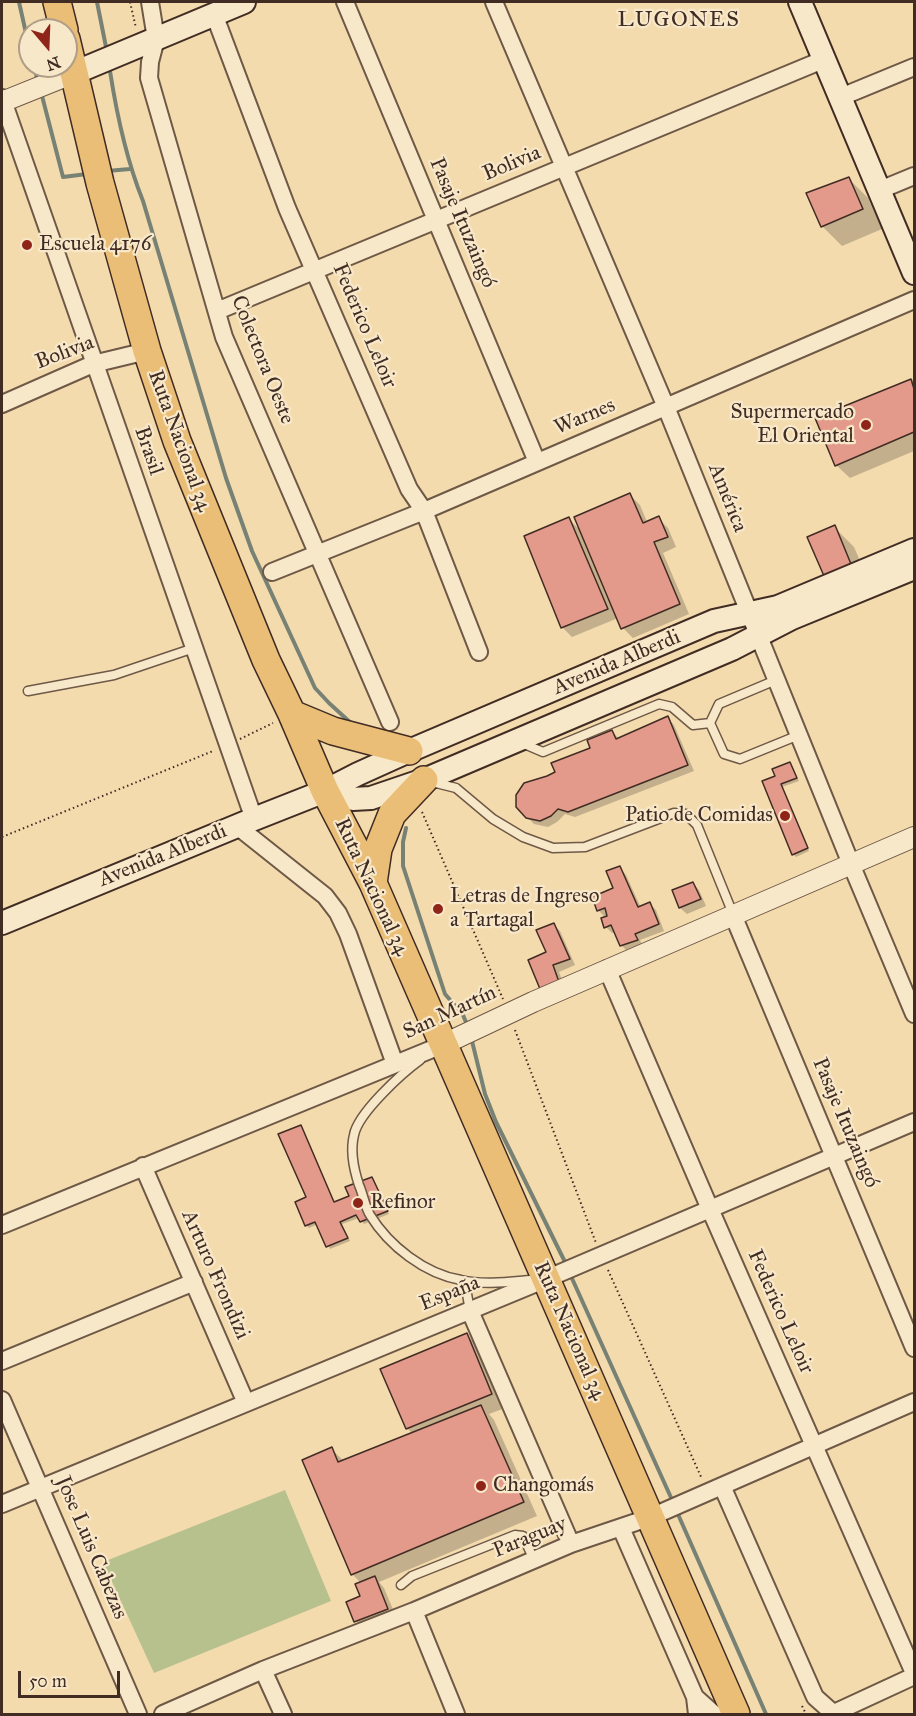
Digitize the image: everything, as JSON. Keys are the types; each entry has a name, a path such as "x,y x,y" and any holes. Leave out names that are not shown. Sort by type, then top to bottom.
{"highway":[{"path":"57,2 61,18"},
{"name":"Ruta Nacional 34","path":"75,78 98,172 147,351 177,441 205,514 266,660 325,791 373,883 442,1045 561,1273 667,1510 681,1586 736,1714"},
{"path":"292,714 333,731 409,751"},
{"path":"373,883 378,849 392,814 424,780"}],"main road":[{"path":"78,71 244,2"},
{"path":"800,2 915,273"},
{"name":"Avenida Alberdi","path":"2,923 325,791 409,751 714,621 778,607 915,550"},
{"name":"Avenida Alberdi","path":"325,791 353,799 370,798 424,780 732,649 792,618 915,568"},
{"path":"504,711 498,725 502,734 516,741"}],"street":[{"name":"Colectora Oeste","path":"150,2 140,46 225,337 390,722"},
{"name":"Pasaje Ituzaingó","path":"345,2 537,462"},
{"name":"América","path":"494,2 666,407 798,735 915,1014"},
{"name":"Federico Leloir","path":"214,14 288,208 409,489 424,511 479,652"},
{"path":"140,46 137,58 149,78"},
{"name":"Bolivia","path":"217,311 825,59"},
{"path":"840,97 915,67"},
{"path":"2,101 62,78"},
{"name":"Brasil","path":"2,101 228,745 245,822"},
{"path":"880,190 915,176"},
{"name":"Warnes","path":"272,572 424,511 915,300"},
{"name":"Bolivia","path":"2,404 93,364 147,351"},
{"path":"245,822 325,896 338,913 348,934 395,1064"},
{"name":"San Martín","path":"2,1225 442,1045 508,1012 915,837"},
{"name":"Pasaje Ituzaingó","path":"734,915 915,1348"},
{"name":"Federico Leloir","path":"607,969 915,1674"},
{"name":"España","path":"2,1504 561,1273 915,1122"},
{"name":"Arturo Frondizi","path":"143,1166 246,1403"},
{"path":"2,1361 194,1282"},
{"path":"470,1311 571,1544"},
{"name":"Jose Luis Cabezas","path":"2,1400 138,1714"},
{"name":"Paraguay","path":"163,1714 263,1670 414,1611 571,1544 667,1510 814,1444 915,1402"},
{"path":"722,1486 814,1697 834,1714 915,1674"},
{"path":"621,1528 695,1697 697,1714"},
{"path":"649,1590 681,1586"},
{"path":"414,1611 456,1714"},
{"path":"263,1670 283,1714"},
{"path":"695,1697 714,1714"}],"lane":[{"path":"28,691 114,675 194,648"},
{"path":"776,680 719,704 710,723 724,754 740,759 798,735"},
{"path":"516,741 543,752 658,704 672,707 693,725 710,723"},
{"path":"424,780 456,788 494,819 513,831 553,848 585,847 674,813 686,814 697,825 734,915"},
{"path":"442,1045 402,1073 360,1121 354,1135 354,1167 369,1214 397,1247 433,1270 460,1280 493,1283 561,1273"},
{"path":"460,1280 467,1294 470,1311"},
{"path":"401,1584 412,1576 515,1535 523,1536 534,1560"}],"path":[{"path":"130,2 140,46"},
{"path":"2,837 228,745 292,714"}],"green space":[{"path":"285,1490 331,1601 154,1673 103,1562"}],"building":[{"path":"849,177 863,209 821,227 806,193"},
{"name":"Supermercado El Oriental","path":"911,379 914,389 914,432 835,466 815,418"},
{"path":"630,493 643,523 659,516 668,537 654,542 680,604 621,629 574,517"},
{"path":"569,517 608,609 561,628 524,536"},
{"path":"835,525 851,564 824,576 807,537"},
{"path":"668,716 688,765 568,812 558,809 551,816 540,821 526,818 516,807 516,795 524,783 555,772 551,763 590,748 587,740 612,730 616,739"},
{"name":"Patio de Comidas","path":"790,762 797,778 781,784 808,848 792,855 762,781 775,776 772,769"},
{"path":"620,866 638,907 650,902 659,924 635,934 638,940 620,946 611,925 604,928 601,918 607,916 605,908 597,911 592,897 613,888 606,871"},
{"path":"693,882 701,899 679,908 672,890"},
{"path":"554,923 570,959 553,965 559,982 540,989 528,960 546,952 536,930"},
{"path":"301,1125 334,1202 349,1196 345,1187 372,1177 388,1211 360,1222 356,1215 340,1222 348,1238 326,1247 315,1222 305,1226 295,1202 306,1197 278,1134"},
{"path":"467,1333 492,1394 406,1429 380,1369"},
{"path":"481,1405 524,1502 351,1575 302,1460 332,1447 338,1462"},
{"path":"375,1576 388,1609 354,1622 346,1602 360,1596 355,1584"}],"waterway":[{"path":"19,2 23,18"},
{"path":"97,2 106,47"},
{"path":"110,71 127,153 226,478 252,551 315,688 352,724"},
{"path":"37,78 38,82"},
{"path":"41,92 63,177 87,174"},
{"path":"107,171 130,169"},
{"path":"406,828 403,842 403,866 445,994 463,1015 468,1027"},
{"path":"471,1037 485,1094 496,1122 566,1264"},
{"path":"570,1274 673,1502"},
{"path":"677,1512 766,1714"}],"place":[{"name":"Escuela 4176","path":"27,245"},
{"name":"Supermercado El Oriental","path":"866,425"},
{"name":"Patio de Comidas","path":"785,816"},
{"name":"Letras de Ingreso a Tartagal","path":"438,909"},
{"name":"Refinor","path":"358,1203"},
{"name":"Changomás","path":"481,1486"}],"district":[{"name":"LUGONES","path":"679,21"}]}
